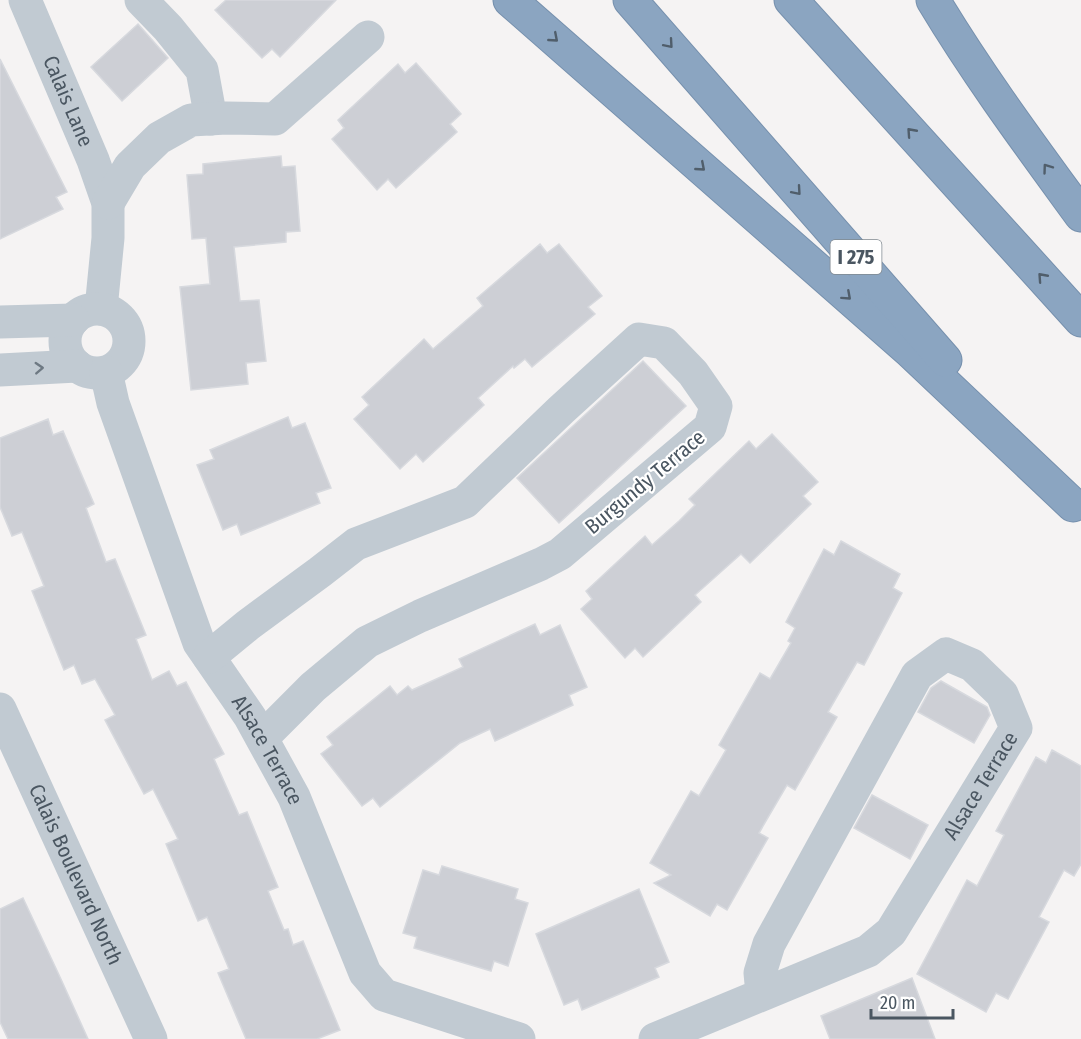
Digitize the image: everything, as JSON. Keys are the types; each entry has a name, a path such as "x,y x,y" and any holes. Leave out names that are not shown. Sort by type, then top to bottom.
{"highway":[{"path":"510,0 909,350 1077,510"},
{"name":"I 275","path":"630,0 1077,510"},
{"path":"791,0 1081,320"},
{"path":"933,0 1010,116 1081,215"}],"street":[{"name":"Calais Lane","path":"25,0 93,160 108,203 108,238 87,314"},
{"path":"141,0 168,28 201,70 210,119"},
{"path":"108,203 130,166 159,138 191,120 275,119 368,38"},
{"path":"0,322 111,312 120,318 130,338 124,359 116,367 0,370"},
{"path":"87,314 65,339 70,358 92,369"},
{"name":"Burgundy Terrace","path":"209,657 356,544 465,502 639,339 664,343 693,373 716,406 710,427 560,554 367,642 313,687 262,738"},
{"name":"Alsace Terrace","path":"92,369 113,404 199,643 250,717 294,797 365,973 384,995 519,1039"},
{"name":"Alsace Terrace","path":"655,1039 868,951 891,932 1016,728 1002,694 972,665 946,654 918,675 769,944 760,973 762,994"},
{"name":"Calais Boulevard North","path":"0,709 151,1039"}],"building":[{"path":"226,0 336,0 280,57 272,49 262,58 215,10"},
{"path":"138,24 168,58 122,101 91,67"},
{"path":"0,59 67,192 56,197 63,209 0,239"},
{"path":"416,63 461,114 450,124 457,132 396,188 388,179 377,190 332,139 344,128 338,120 398,64 405,73"},
{"path":"281,156 282,167 295,166 300,231 286,232 286,242 234,247 240,301 259,300 266,361 246,363 248,384 191,390 180,287 210,284 206,238 192,239 187,175 203,174 203,164"},
{"path":"540,244 547,253 559,244 602,296 588,307 595,314 532,367 525,359 514,368 513,366 478,398 484,405 423,462 416,454 400,469 354,419 369,405 362,397 424,339 433,349 483,306 477,298"},
{"path":"643,361 686,406 559,523 517,478"},
{"path":"288,417 292,428 305,423 331,488 316,493 320,503 241,535 237,524 223,530 197,465 214,459 210,450"},
{"path":"48,419 53,435 63,431 94,504 86,508 106,562 115,559 146,635 136,639 152,680 169,671 177,686 186,682 224,754 214,759 239,815 247,812 278,887 268,891 284,930 288,929 293,945 303,941 340,1030 317,1039 246,1039 218,973 229,969 207,917 198,921 166,844 178,839 153,789 144,794 105,720 115,715 95,679 82,684 74,665 64,670 32,591 44,586 22,532 12,536 0,507 0,438"},
{"path":"772,434 818,482 803,496 811,504 750,563 741,554 695,595 701,602 643,657 635,648 625,658 581,609 592,599 586,591 645,536 652,545 679,521 695,505 689,499 749,441 756,449"},
{"path":"841,541 900,574 893,588 902,593 864,665 857,662 828,712 837,717 795,790 787,785 759,833 768,838 727,910 717,904 710,916 654,883 671,875 650,863 691,791 699,796 726,750 719,745 760,673 770,679 791,643 788,641 795,628 786,622 824,549 834,555"},
{"path":"535,624 540,635 560,625 587,687 569,695 573,705 495,741 490,729 460,743 380,807 373,798 362,806 321,754 333,745 327,737 390,686 397,695 408,686 412,690 463,667 459,659"},
{"path":"941,681 987,707 990,715 974,743 918,712 931,688"},
{"path":"1052,750 1081,766 1081,864 1074,876 1064,870 1039,917 1049,922 1008,999 996,993 986,1012 917,974 967,880 977,886 1004,835 996,831 1036,757 1046,763"},
{"path":"872,795 928,825 910,859 854,828"},
{"path":"442,866 518,889 515,899 528,903 508,966 494,961 491,971 414,948 417,937 403,933 423,870 439,875"},
{"path":"639,889 669,962 655,968 659,977 582,1010 578,999 564,1005 536,934"},
{"path":"23,898 88,1039 8,1039 0,1022 0,909"},
{"path":"912,978 935,1039 830,1039 821,1016"}]}
